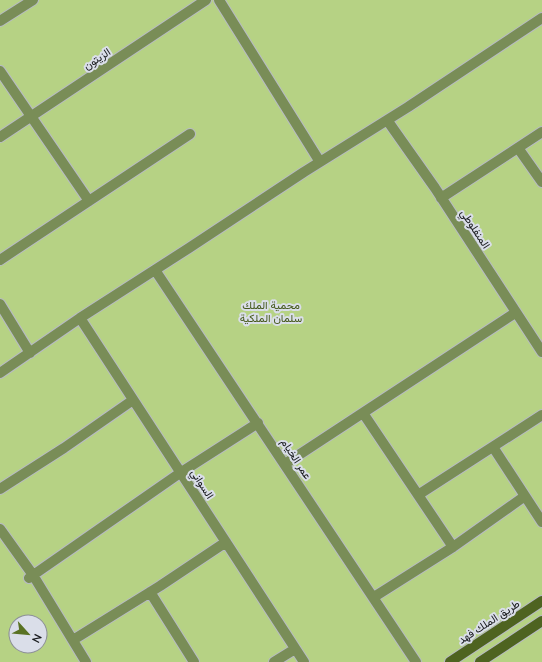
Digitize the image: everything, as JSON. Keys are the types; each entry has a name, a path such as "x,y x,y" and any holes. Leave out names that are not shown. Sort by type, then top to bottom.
{"street":[{"path":"0,21 33,0"},
{"name":"الزيتون","path":"0,137 206,0"},
{"path":"219,0 320,162"},
{"path":"0,374 80,318 542,18"},
{"path":"0,71 89,201"},
{"name":"المنفلوطي","path":"387,120 441,198 542,352"},
{"path":"441,198 542,132"},
{"path":"0,260 190,134"},
{"path":"518,148 542,182"},
{"name":"عمر الخيام","path":"155,270 286,464 416,662"},
{"path":"0,304 30,353"},
{"path":"286,464 516,313"},
{"name":"السواني","path":"80,318 304,662"},
{"path":"0,489 64,448 133,400"},
{"path":"363,413 453,547"},
{"path":"418,495 542,415"},
{"path":"31,576 180,473 258,423"},
{"path":"492,447 542,522"},
{"path":"374,597 453,547 525,496"},
{"path":"0,529 86,662"},
{"path":"73,640 226,542"},
{"path":"150,592 194,662"},
{"name":"طريق الملك فهد","path":"450,662 542,601"},
{"path":"480,662 542,622"},
{"path":"274,662 295,649"}],"green space":[{"name":"محمية الملك سلمان الملكية","path":"0,0 542,0 542,662 0,662"}]}
